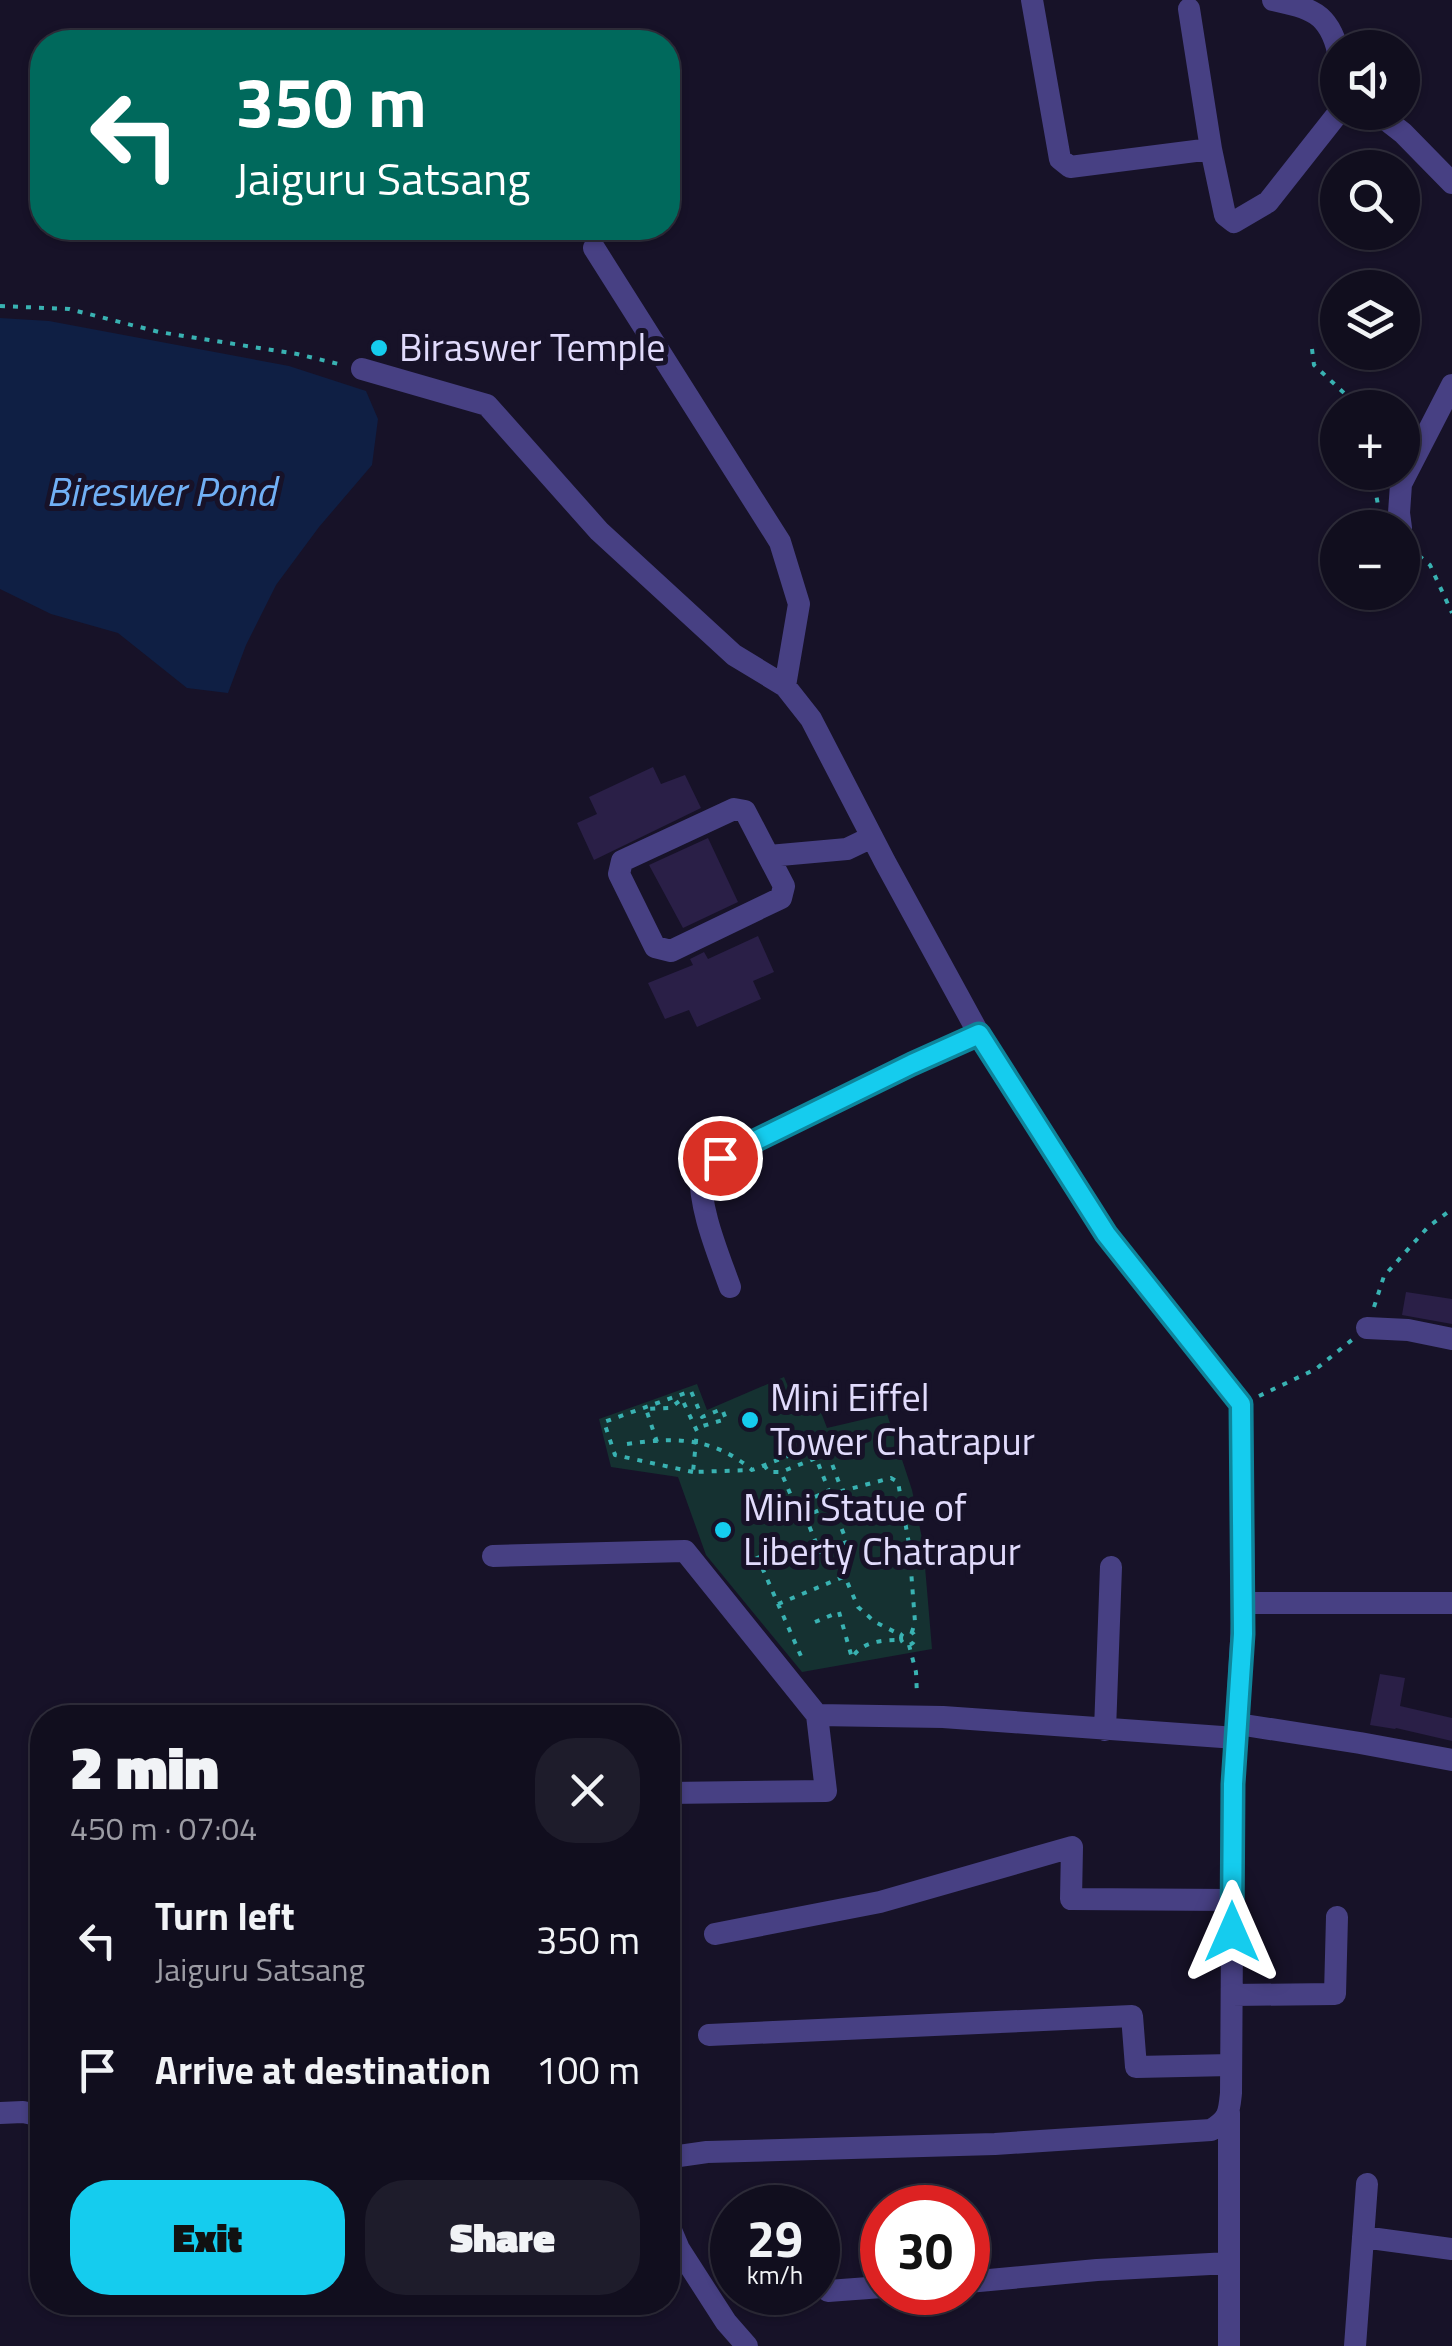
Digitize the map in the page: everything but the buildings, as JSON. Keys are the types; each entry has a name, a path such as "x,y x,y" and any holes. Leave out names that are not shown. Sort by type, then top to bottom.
{"street":[{"path":"1032,0 1060,159 1070,167 1211,149"},
{"path":"1273,0 1304,7 1324,18 1329,30"},
{"path":"1189,9 1225,215 1234,222 1268,202 1326,130"},
{"path":"1400,130 1452,183"},
{"path":"594,248 780,542 799,604 786,686"},
{"path":"362,370 487,405 599,531 734,655 786,686 812,719 979,1034 1106,1234 1241,1404 1243,1602 1233,1784 1230,2346"},
{"path":"1399,510 1401,484 1452,385"},
{"path":"734,809 745,811 768,856 784,886 781,898 671,951 654,947 620,874 622,862 734,809"},
{"path":"768,856 847,849 872,837"},
{"path":"730,1287 708,1226 700,1166 979,1034"},
{"path":"1367,1328 1408,1330 1452,1339"},
{"path":"493,1556 684,1551 817,1715 826,1791 680,1794"},
{"path":"1105,1730 1111,1567"},
{"path":"1243,1602 1452,1603"},
{"path":"817,1715 918,1716 1105,1730 1237,1731 1360,1742 1452,1760"},
{"path":"715,1934 880,1902 1072,1847 1072,1900 1232,1900"},
{"path":"1232,1994 1335,1994 1336,1917"},
{"path":"709,2035 1132,2016 1136,2067 1231,2065"},
{"path":"0,2113 30,2113"},
{"path":"680,2156 995,2144 1211,2130 1229,2114"},
{"path":"1355,2346 1367,2184"},
{"path":"1363,2237 1452,2249"},
{"path":"680,2251 726,2322 747,2346"},
{"path":"990,2280 1228,2263"}],"path":[{"path":"0,306 70,309 159,332 297,354 362,370"},
{"path":"1312,349 1314,365 1341,390"},
{"path":"1420,557 1430,565 1452,613"},
{"path":"696,1428 726,1419 722,1409 702,1416 692,1391 604,1422 615,1456 693,1472 752,1470 824,1442 842,1490 891,1478 898,1482 909,1544 915,1622 912,1632"},
{"path":"657,1442 646,1409 670,1408 682,1399 696,1428 693,1472"},
{"path":"627,1444 697,1440 742,1461 752,1470"},
{"path":"764,1465 770,1472 781,1472 816,1458 829,1491 795,1505 781,1472"},
{"path":"811,1498 817,1511"},
{"path":"832,1505 847,1542 832,1547 820,1552 805,1516 832,1505"},
{"path":"832,1547 863,1612 909,1646 916,1672 918,1716"},
{"path":"757,1556 804,1663"},
{"path":"778,1604 844,1577"},
{"path":"815,1622 840,1612 852,1658 869,1644 901,1638"},
{"path":"901,1638 905,1631 912,1632 916,1638 909,1646"}],"green space":[{"path":"784,1377 796,1405 816,1399 827,1428 887,1414 912,1490 923,1543 932,1649 802,1672 706,1555 678,1477 611,1467 599,1419 697,1384 707,1410"}],"water":[{"name":"Bireswer Pond","path":"0,318 49,321 289,366 366,391 378,419 372,465 276,585 246,645 228,693 187,688 118,633 51,614 0,589"}],"place":[{"name":"Biraswer Temple","path":"379,348"},
{"name":"Mini Eiffel Tower Chatrapur","path":"750,1420"},
{"name":"Mini Statue of Liberty Chatrapur","path":"723,1530"}],"route":[{"path":"720,1158 979,1034 1106,1234 1241,1404 1244,1588 1233,1784 1232,1932"}]}
